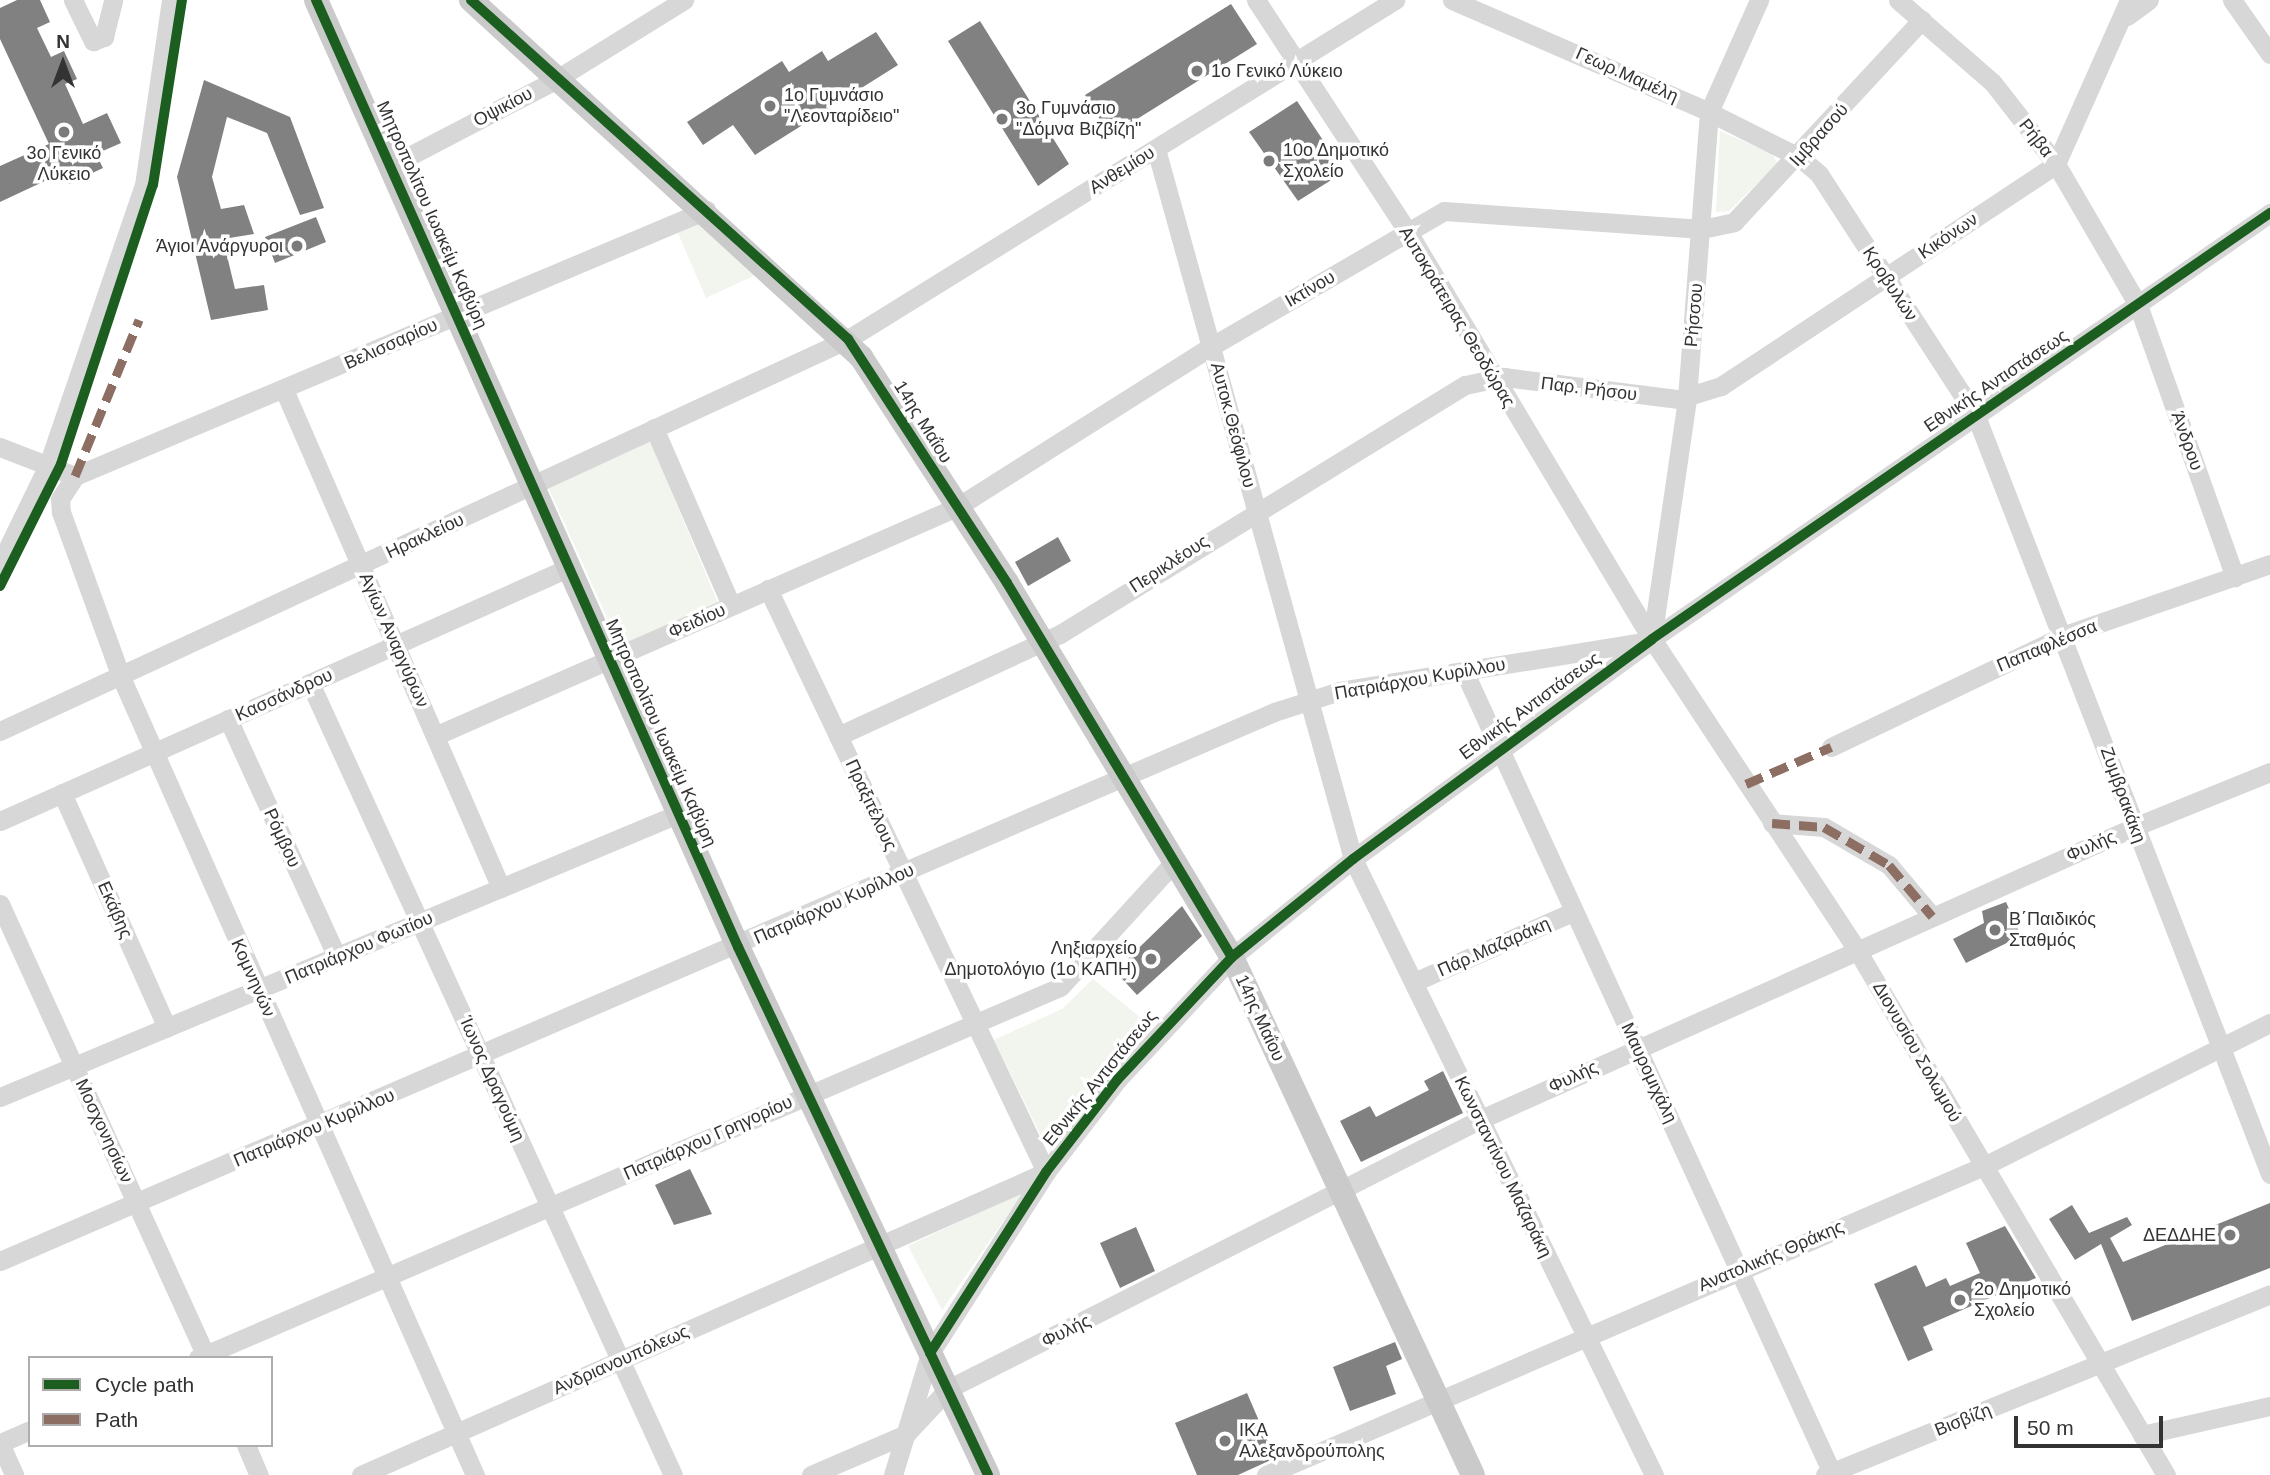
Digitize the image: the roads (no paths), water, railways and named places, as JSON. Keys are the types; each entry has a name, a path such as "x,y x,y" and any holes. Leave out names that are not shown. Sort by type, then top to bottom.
{"main road":[{"name":"Μητροπολίτου Ιωακείμ Καβύρη","path":"316,0 330,26 609,661 738,947 988,1475"},
{"path":"330,26 332,0"},
{"name":"14ης Μαΐου","path":"471,0 555,80 706,210 848,339 1043,642 1232,957 1473,1475"}],"street":[{"path":"73,0 93,41 104,37 113,0"},
{"path":"0,564 50,457 144,185 171,0"},
{"name":"Οψικίου","path":"391,165 555,80 684,0"},
{"name":"Αυτοκράτειρας Θεοδώρας","path":"1255,0 1408,232 1652,639"},
{"name":"Ανθεμίου","path":"848,339 1395,0"},
{"name":"Γεωρ.Μαμέλη","path":"1452,0 1709,112 1799,157"},
{"name":"Ρήσσου","path":"1652,639 1687,398 1709,112 1759,0"},
{"name":"Ρήβα","path":"1898,0 1993,83 2056,164 2138,305"},
{"path":"2056,164 2128,8 2149,0"},
{"path":"2232,0 2270,54"},
{"name":"Ιμβρασού","path":"1702,229 1734,222 1799,157 1922,20"},
{"name":"Αυτοκ.Θεόφιλου","path":"1156,149 1353,859"},
{"name":"Κροβυλών","path":"1799,157 1819,174 1976,416"},
{"name":"Κικόνων","path":"1687,398 1729,380 2056,164"},
{"name":"Ικτίνου","path":"957,507 1212,346 1452,208 1702,229"},
{"name":"Βελισσαρίου","path":"71,475 285,392 457,314 706,210"},
{"name":"Εθνικής Αντιστάσεως","path":"893,1475 930,1353 1046,1172 1117,1080 1232,957 1353,859 1652,639 2270,213"},
{"name":"Άνδρου","path":"2138,305 2235,577"},
{"name":"Ηρακλείου","path":"0,730 121,677 848,339"},
{"name":"Παρ. Ρήσου","path":"1492,376 1687,398"},
{"name":"Περικλέους","path":"838,736 1043,642 1254,509 1442,396 1492,376"},
{"name":"Αγίων Αναργύρων","path":"285,392 437,735 501,888"},
{"name":"Ζυμβρακάκη","path":"1976,416 2065,635 2134,827 2223,1045 2270,1174"},
{"path":"654,428 731,606"},
{"path":"0,447 50,457 71,475"},
{"name":"Κομνηνών","path":"71,475 60,499 61,512 121,677 152,753 475,1475"},
{"name":"Φειδίου","path":"437,735 957,507"},
{"name":"Παπαφλέσσα","path":"1831,747 2065,635 2270,564"},
{"name":"Κασσάνδρου","path":"0,821 568,568"},
{"name":"Πραξιτέλους","path":"768,589 1046,1172"},
{"name":"Πατριάρχου Κυρίλλου","path":"0,1261 738,947 903,872 1311,700 1652,639"},
{"name":"Διονυσίου Σολωμού","path":"1652,639 1857,950 2166,1475"},
{"name":"Μαυρομιχάλη","path":"1464,671 1573,912 1638,1047 1830,1474"},
{"name":"Ίωνος Δραγούμη","path":"310,683 673,1475"},
{"name":"Ρόμβου","path":"228,719 337,957"},
{"name":"Φυλής","path":"906,1434 948,1389 1343,1194 1479,1120 2134,827 2270,772"},
{"name":"Εκάβης","path":"62,793 167,1028"},
{"name":"Πατριάρχου Φωτίου","path":"0,1097 678,814"},
{"path":"1772,822 1824,827 1889,864 1932,916"},
{"name":"Κωνσταντίνου Μαζαράκη","path":"1353,859 1654,1475"},
{"name":"Πατριάρχου Γρηγορίου","path":"206,1356 1060,987 1176,860"},
{"name":"Μοσχονησίων","path":"0,904 5,928 74,1066 204,1356"},
{"name":"Πάρ.Μαζαράκη","path":"1414,982 1573,912"},
{"name":"Ανατολικής Θράκης","path":"1266,1475 1440,1404 1738,1269 1984,1166 2270,1023"},
{"name":"Ανδριανουπόλεως","path":"361,1475 1046,1172"},
{"name":"Βισβίζη","path":"1830,1474 2101,1366 2270,1294"},
{"path":"2142,1434 2270,1405"},
{"path":"15,1475 0,1443 28,1431"},
{"path":"811,1475 906,1434"},
{"path":"247,1447 259,1475"}],"place":[{"name":"1o Γενικό Λύκειο","path":"1197,71"},
{"name":"1ο Γυμνάσιο \"Λεονταρίδειο\"","path":"770,106"},
{"name":"3ο Γυμνάσιο \"Δόμνα Βιζβίζη\"","path":"1002,119"},
{"name":"3o Γενικό Λύκειο","path":"64,132"},
{"name":"10ο Δημοτικό Σχολείο","path":"1269,161"},
{"name":"Άγιοι Ανάργυροι","path":"297,246"},
{"name":"Β΄Παιδικός Σταθμός","path":"1995,930"},
{"name":"Ληξιαρχείο Δημοτολόγιο (1ο ΚΑΠΗ)","path":"1151,959"},
{"name":"ΔΕΔΔΗΕ","path":"2230,1235"},
{"name":"2o Δημοτικό Σχολείο","path":"1960,1300"},
{"name":"ΙΚΑ Αλεξανδρούπολης","path":"1225,1441"}]}
